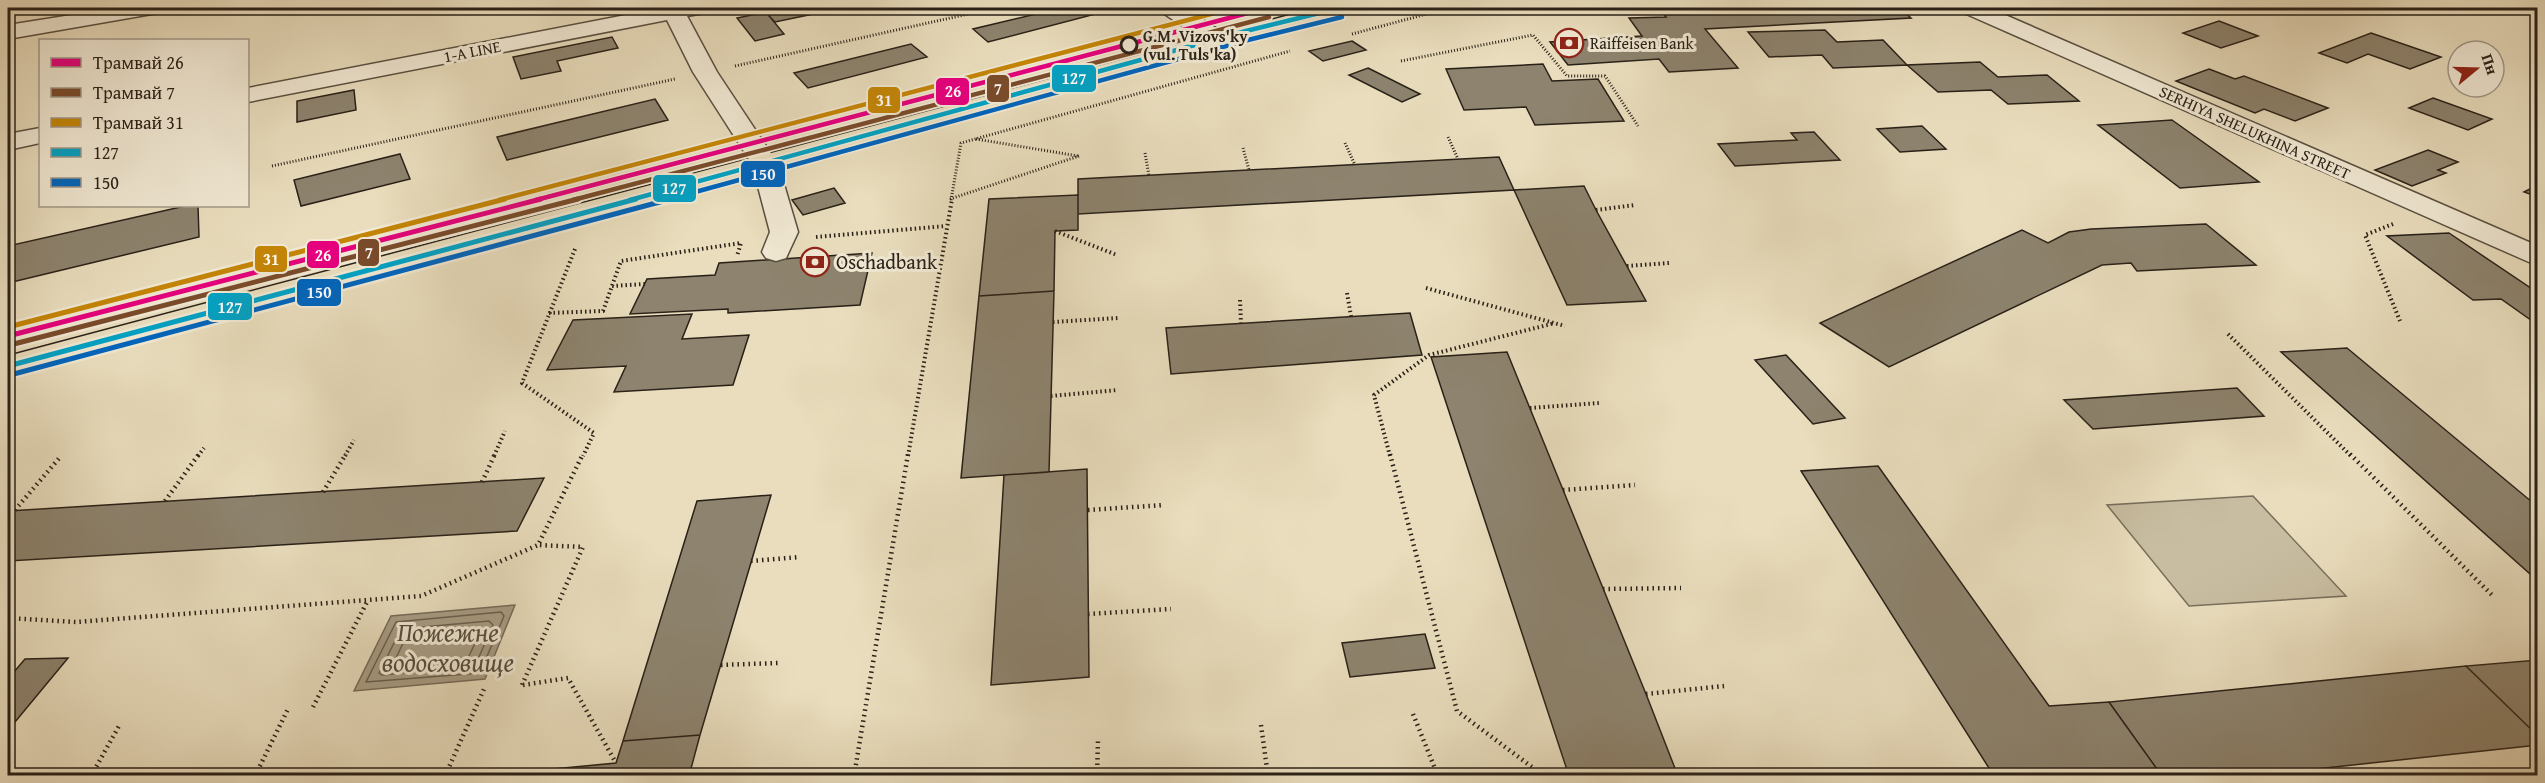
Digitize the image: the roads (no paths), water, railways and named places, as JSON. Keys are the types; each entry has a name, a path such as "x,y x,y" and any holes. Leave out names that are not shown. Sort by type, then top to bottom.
{"main road":[{"path":"8,366 765,164 1217,39 1341,8"}],"street":[{"path":"8,32 152,8"},
{"path":"1171,8 1217,39"},
{"name":"SERHIYA SHELUKHINA STREET","path":"1972,8 2538,257"},
{"path":"681,9 705,72 765,164 784,232 778,246"},
{"name":"1-A LINE","path":"249,95 681,9"},
{"path":"8,142 39,136"}],"water":[{"name":"Пожежне водосховище","path":"515,605 485,679 354,691 391,616"}],"tram line":[{"name":"31","path":"8,327 1234,8"},
{"name":"26","path":"8,336 753,144 1267,8"},
{"name":"7","path":"10,345 755,153 1269,17"}],"place":[{"name":"Raiffeisen Bank","path":"1569,43"},
{"name":"G.M. Vizovs'ky (vul. Tuls'ka)","path":"1129,45"},
{"name":"Oschadbank","path":"815,262"}]}
